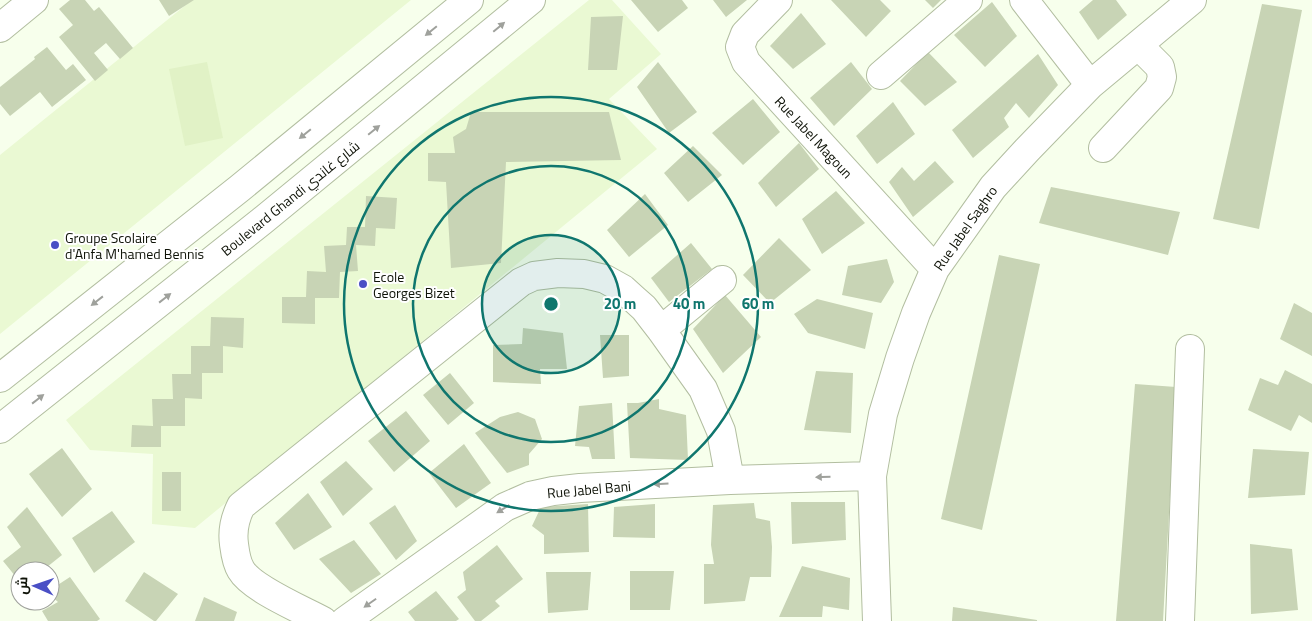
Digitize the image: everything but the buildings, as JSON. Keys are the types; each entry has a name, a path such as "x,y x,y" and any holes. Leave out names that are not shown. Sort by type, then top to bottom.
{"street":[{"path":"0,28 34,0"},
{"path":"0,378 240,188 469,0"},
{"name":"Boulevard Ghandi شارع غاندي","path":"0,429 262,221 531,0"},
{"name":"Rue Jabel Magoun","path":"778,0 745,34 736,62 936,269"},
{"path":"881,75 968,0"},
{"path":"1024,0 1090,85"},
{"name":"Rue Jabel Saghro","path":"877,621 872,476 883,414 897,368 916,314 936,269 993,188 1027,150 1090,85 1192,0"},
{"path":"1103,148 1159,88 1162,77 1160,67 1138,45"},
{"path":"324,621 259,588 241,570 233,538 234,526 241,506 521,282 534,276 571,273 605,279 623,289 644,308 703,389 721,430 730,480"},
{"path":"661,330 722,280"},
{"path":"1180,621 1190,349"},
{"name":"Rue Jabel Bani","path":"345,621 505,507 530,496 580,488 730,480 872,476"}],"shaded area":[{"name":"Groupe Scolaire d'Anfa M'hamed Bennis","path":"192,0 411,0 0,334 0,155"},
{"name":"Ecole Georges Bizet","path":"589,0 612,0 661,54 609,99 657,149 195,528 152,524 153,454 90,450 66,420"},
{"path":"207,62 223,138 185,146 169,69"}],"place":[{"name":"Groupe Scolaire d'Anfa M'hamed Bennis","path":"55,245"},
{"name":"Ecole Georges Bizet","path":"363,284"}]}
